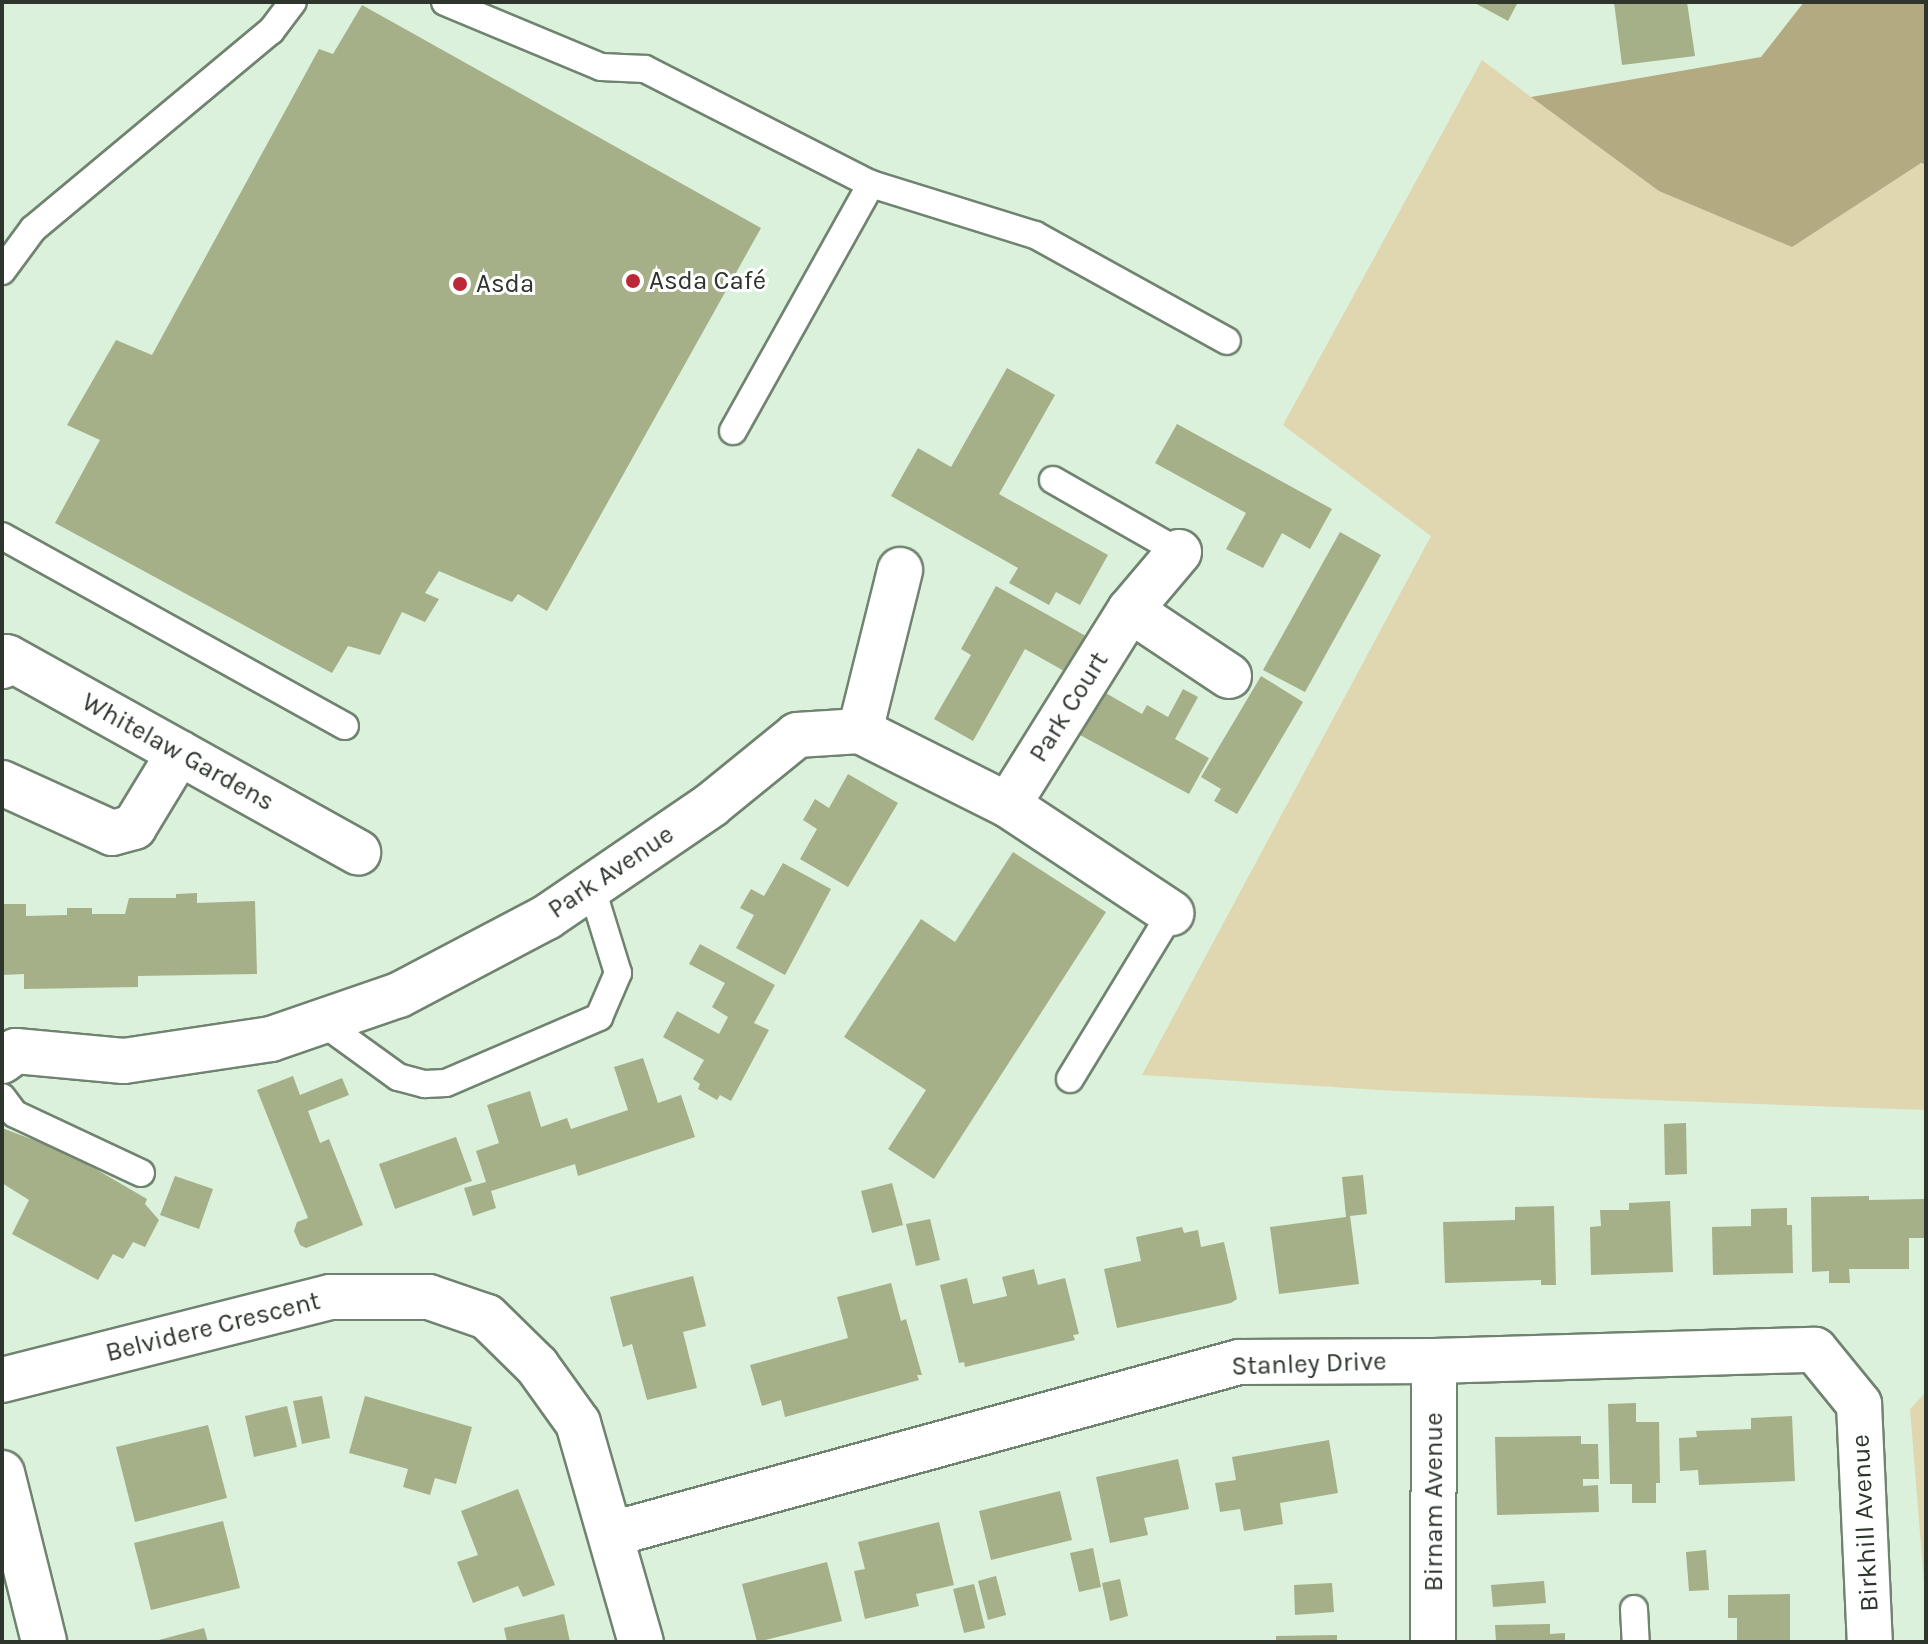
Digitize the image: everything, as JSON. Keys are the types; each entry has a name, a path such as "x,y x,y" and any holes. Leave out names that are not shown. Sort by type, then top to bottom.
{"street":[{"name":"Park Court","path":"1008,805 1130,610 1179,552"},
{"path":"900,570 860,731 1008,805 1171,913"},
{"path":"1130,610 1229,676"},
{"name":"Whitelaw Gardens","path":"2,666 7,657 358,852"},
{"name":"Park Avenue","path":"2,1061 16,1051 124,1061 271,1039 399,995 547,917 711,805 797,735 860,731"},
{"path":"2,783 112,833 134,827 179,753"},
{"name":"Belvidere Crescent","path":"2,1380 330,1297 429,1297 487,1317 537,1366 578,1423 641,1642"},
{"name":"Stanley Drive","path":"612,1534 1239,1362 1434,1361 1815,1350 1859,1404"},
{"name":"Birnam Avenue","path":"1433,1642 1434,1361"},
{"name":"Birkhill Avenue","path":"1859,1404 1870,1642"},
{"path":"2,1473 6,1517 44,1642"}],"lane":[{"path":"2,271 33,229 271,31 293,2"},
{"path":"445,2 601,67 645,69 871,184 1035,235 1227,341"},
{"path":"733,431 871,184"},
{"path":"1053,480 1179,552"},
{"path":"2,536 345,726"},
{"path":"322,1022 398,1077 425,1084 446,1083 599,1017 618,973 591,886"},
{"path":"1070,1079 1171,913"},
{"path":"2,1097 15,1114 141,1173"},
{"path":"1634,1609 1636,1642"}],"shaded area":[{"path":"1804,2 1926,2 1926,165 1921,163 1792,247 1659,191 1531,97 1761,57"},
{"path":"1482,60 1531,97 1926,165 1926,1110 1396,1091 1142,1075 1431,536 1283,425"},
{"path":"1926,1392 1926,1608 1910,1409"}],"building":[{"path":"1473,2 1518,2 1508,21"},
{"path":"1614,2 1687,2 1695,56 1622,65"},
{"name":"Asda","path":"362,5 761,228 547,611 518,594 512,602 439,571 425,593 439,599 425,622 402,612 380,655 348,646 332,673 55,523 100,440 67,425 116,340 152,355 319,49 333,54"},
{"path":"1007,368 1055,395 999,494 1108,555 1080,605 1056,592 1049,605 1009,583 1018,568 891,496 918,448 951,467"},
{"path":"1177,424 1332,509 1310,549 1282,533 1263,568 1226,549 1246,513 1155,463"},
{"path":"1340,532 1381,555 1305,692 1263,670"},
{"path":"996,586 1093,640 1073,676 1025,649 973,741 934,719 971,655 961,649"},
{"path":"1261,676 1303,702 1237,814 1214,801 1221,789 1201,777"},
{"path":"1183,689 1198,697 1175,739 1209,758 1189,794 1080,735 1104,692 1142,714 1147,705 1168,717"},
{"path":"848,774 898,803 848,887 800,859 817,829 803,820 815,799 829,808"},
{"path":"1013,852 1106,912 934,1179 888,1149 926,1090 844,1037 921,919 955,942"},
{"path":"783,863 831,889 785,975 736,948 754,915 740,908 751,889 764,896"},
{"path":"197,893 197,903 255,901 257,974 138,976 138,987 24,989 24,974 2,975 2,904 26,904 26,916 67,915 67,908 92,908 92,914 125,914 129,898 176,898 176,894"},
{"path":"700,944 775,985 754,1023 769,1030 731,1101 720,1095 717,1100 698,1089 700,1084 693,1079 704,1060 663,1037 677,1011 719,1034 728,1017 712,1007 725,983 689,964"},
{"path":"643,1058 658,1103 681,1095 695,1137 578,1176 575,1164 491,1191 496,1208 473,1216 464,1188 486,1182 476,1151 499,1143 487,1105 530,1091 541,1127 567,1118 571,1129 628,1110 614,1067"},
{"path":"293,1076 300,1095 342,1078 349,1095 308,1111 320,1143 329,1139 363,1225 306,1248 300,1245 294,1231 297,1222 308,1218 257,1090"},
{"path":"1686,1123 1687,1174 1665,1175 1664,1124"},
{"path":"2,1128 68,1153 147,1199 145,1204 159,1220 145,1247 133,1242 123,1259 113,1254 98,1280 12,1234 29,1200 2,1183"},
{"path":"456,1137 472,1181 395,1209 379,1164"},
{"path":"1363,1175 1367,1214 1350,1216 1359,1284 1279,1294 1270,1227 1346,1217 1342,1177"},
{"path":"175,1176 213,1189 199,1229 160,1215"},
{"path":"892,1183 903,1225 872,1233 861,1191"},
{"path":"1869,1196 1869,1200 1925,1199 1926,1238 1909,1238 1909,1269 1849,1269 1850,1283 1829,1283 1829,1271 1812,1272 1811,1197"},
{"path":"1670,1201 1673,1272 1591,1275 1590,1227 1601,1226 1600,1210 1629,1210 1629,1203"},
{"path":"1554,1206 1556,1285 1541,1285 1541,1280 1445,1283 1443,1222 1515,1220 1515,1207"},
{"path":"1787,1208 1787,1225 1792,1225 1793,1273 1713,1275 1712,1227 1751,1226 1751,1209"},
{"path":"930,1219 940,1260 916,1266 906,1224"},
{"path":"1182,1227 1184,1233 1198,1230 1201,1247 1224,1242 1237,1299 1231,1303 1117,1328 1104,1269 1141,1261 1136,1237"},
{"path":"1034,1269 1038,1285 1065,1278 1079,1334 1073,1335 1075,1340 965,1367 964,1362 959,1363 940,1285 967,1278 973,1304 1007,1296 1002,1277"},
{"path":"693,1276 706,1326 683,1332 697,1388 647,1400 632,1344 623,1347 610,1297"},
{"path":"891,1283 901,1321 906,1319 922,1375 917,1375 919,1380 785,1417 781,1400 762,1406 750,1365 848,1338 837,1297"},
{"path":"322,1396 330,1438 302,1444 293,1401"},
{"path":"365,1396 472,1427 456,1484 435,1478 430,1495 403,1487 408,1469 349,1453"},
{"path":"1636,1403 1636,1422 1659,1422 1660,1483 1656,1483 1656,1503 1632,1503 1632,1484 1610,1484 1608,1404"},
{"path":"287,1406 297,1447 254,1457 245,1416"},
{"path":"1792,1416 1795,1481 1699,1485 1698,1470 1680,1471 1679,1438 1697,1437 1696,1431 1751,1429 1751,1418"},
{"path":"208,1425 227,1498 135,1522 116,1447"},
{"path":"1581,1436 1581,1444 1598,1444 1599,1479 1583,1479 1583,1486 1598,1485 1599,1512 1497,1515 1495,1437"},
{"path":"1329,1440 1338,1493 1280,1503 1283,1524 1244,1531 1240,1509 1220,1512 1215,1483 1236,1480 1232,1457"},
{"path":"1178,1459 1189,1509 1144,1518 1148,1535 1110,1543 1096,1477"},
{"path":"518,1489 555,1585 523,1597 518,1586 473,1603 457,1562 478,1555 461,1511"},
{"path":"1060,1491 1072,1540 991,1560 979,1511"},
{"path":"223,1521 240,1588 151,1610 134,1543"},
{"path":"939,1522 954,1585 916,1594 919,1606 865,1619 854,1571 865,1569 858,1542"},
{"path":"1093,1548 1101,1587 1079,1592 1070,1553"},
{"path":"1706,1550 1709,1590 1689,1591 1686,1552"},
{"path":"827,1562 842,1621 757,1642 742,1584"},
{"path":"996,1576 1006,1615 988,1620 978,1581"},
{"path":"1120,1579 1128,1616 1110,1621 1102,1583"},
{"path":"1544,1581 1546,1603 1493,1607 1491,1585"},
{"path":"1332,1583 1334,1612 1295,1615 1294,1585"},
{"path":"974,1584 985,1628 964,1633 953,1589"},
{"path":"1790,1594 1790,1642 1737,1642 1737,1618 1728,1618 1728,1595"},
{"path":"564,1614 570,1642 507,1642 504,1628"},
{"path":"1550,1624 1550,1634 1565,1633 1565,1642 1496,1642 1495,1625"},
{"path":"204,1628 208,1642 155,1642 155,1641"},
{"path":"1337,1635 1337,1642 1276,1642 1276,1636"}],"place":[{"name":"Asda Café","path":"633,281"},
{"name":"Asda","path":"460,284"}]}
